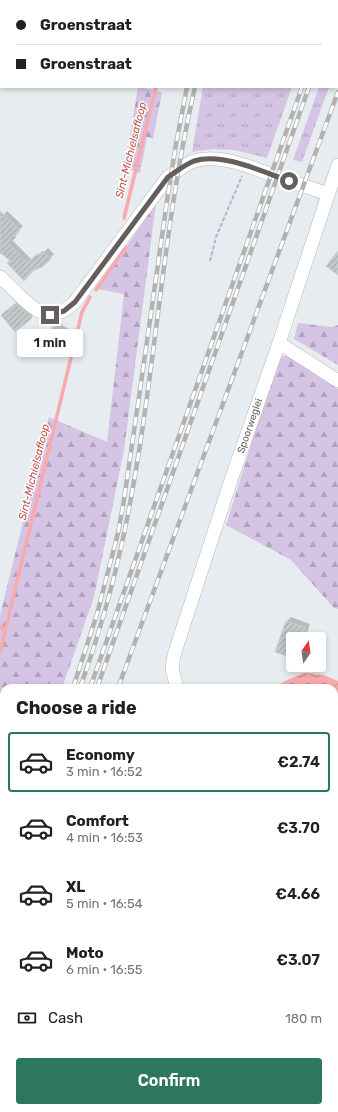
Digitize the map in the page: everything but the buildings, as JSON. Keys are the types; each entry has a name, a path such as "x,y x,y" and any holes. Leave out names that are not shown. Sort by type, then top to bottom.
{"street":[{"path":"0,277 33,308 42,314 50,315 64,311 75,302 168,177 195,161 210,159 228,161 247,166 328,194"},
{"name":"Spoorweglei","path":"176,684 172,669 174,655 232,477 279,343 338,165"},
{"path":"279,343 338,381"}],"path":[{"path":"210,261 216,237 247,166"}],"green space":[{"path":"138,88 162,92 153,139 147,137 140,173 125,168"},
{"path":"203,88 292,88 267,158 234,150 212,149 192,152"},
{"path":"319,88 329,88 302,162 293,160"},
{"path":"156,203 124,450 94,597 63,684 0,684 0,615 49,417 107,442 124,294 98,289"},
{"path":"298,323 333,327 338,325 338,365 294,339"},
{"path":"288,355 338,389 338,609 334,608 291,560 226,525 278,358"}],"water":[{"path":"304,673 323,675 338,681 338,684 280,684"}],"waterway":[{"name":"Sint-Michielsafloop","path":"124,218 156,88"},
{"name":"Sint-Michielsafloop","path":"96,290 126,247"},
{"name":"Sint-Michielsafloop","path":"0,652 82,312 90,297"},
{"name":"Sint-Michielsafloop","path":"0,626 5,631"}],"railway":[{"path":"74,684 97,614 118,533 167,201 187,88"},
{"path":"81,684 105,612 124,534 135,478 174,198 183,142 195,88"},
{"path":"91,684 302,88"},
{"path":"98,684 309,88"},
{"path":"119,684 338,92"}],"route":[{"path":"50,315 64,311 75,302 168,177 185,166 195,161 210,159 228,161 289,181"}]}
